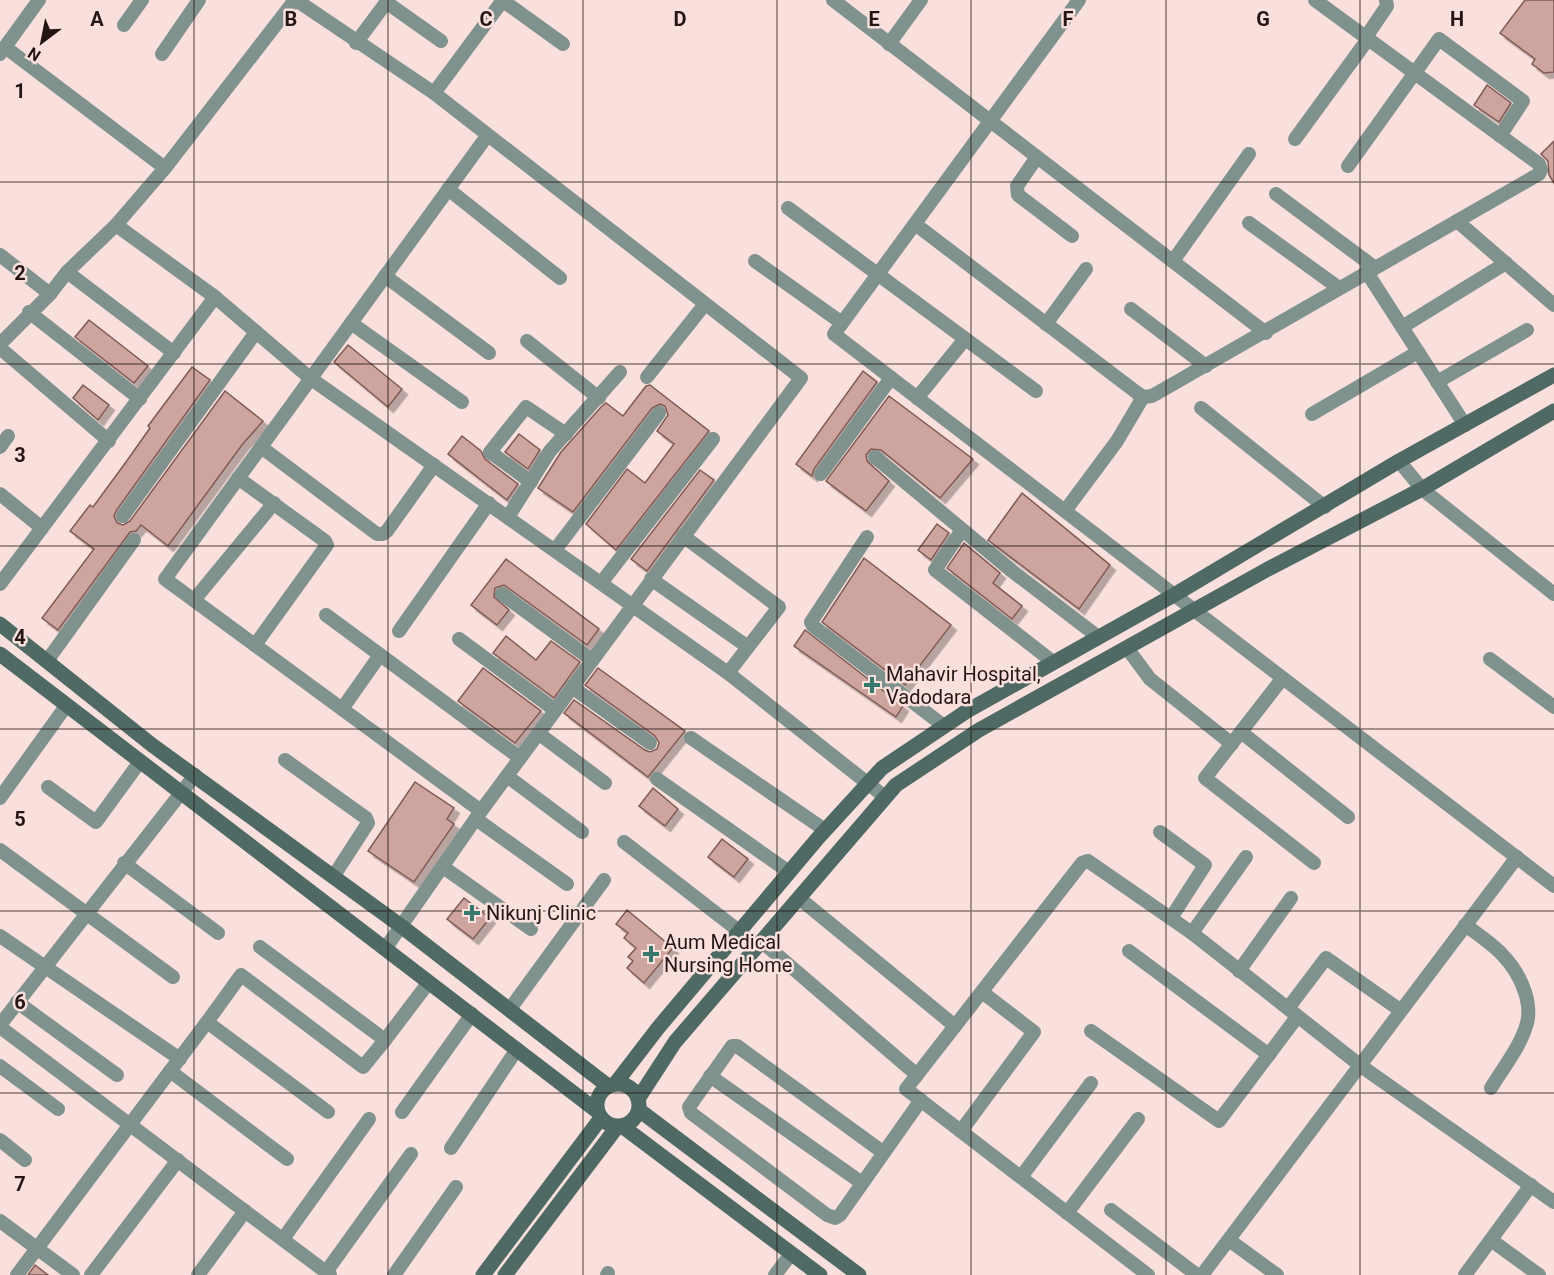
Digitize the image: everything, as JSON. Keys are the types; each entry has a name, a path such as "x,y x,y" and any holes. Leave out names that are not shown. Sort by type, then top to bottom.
{"street":[{"path":"39,0 2,51 165,168"},
{"path":"124,25 142,0"},
{"path":"162,54 199,0"},
{"path":"109,441 0,346 29,312 50,294 67,272 116,225 165,168 296,0 356,43 434,93 801,378 478,815 385,949"},
{"path":"434,93 502,0 563,44"},
{"path":"832,0 1266,333"},
{"path":"889,44 921,0"},
{"path":"1079,0 915,224 877,272 834,334 1554,886"},
{"path":"915,224 1143,397 1152,396 1266,333 1370,269 1539,174 1541,170 1539,164 1315,0"},
{"path":"1295,139 1367,38 1387,6 1386,0"},
{"path":"356,43 387,1 441,41"},
{"path":"1348,166 1438,40 1451,46 1523,100 1500,136"},
{"path":"487,136 165,579 342,709 567,884"},
{"path":"1173,261 1249,154"},
{"path":"1037,157 1017,186 1018,195 1072,236"},
{"path":"448,189 560,278"},
{"path":"1276,194 1370,269 1402,327 1465,424"},
{"path":"788,208 1035,391"},
{"path":"1457,220 1554,305"},
{"path":"1249,223 1339,288"},
{"path":"116,225 215,297 310,378 728,673 885,797"},
{"path":"0,255 50,294"},
{"path":"755,261 842,323"},
{"path":"1402,327 1506,263"},
{"path":"1046,324 1086,269"},
{"path":"67,272 174,353"},
{"path":"385,276 489,353"},
{"path":"0,584 215,297"},
{"path":"647,377 705,304"},
{"path":"1131,309 1206,366"},
{"path":"29,312 140,399"},
{"path":"351,322 462,402"},
{"path":"1437,382 1527,330"},
{"path":"123,516 256,332"},
{"path":"917,398 965,339"},
{"path":"526,341 599,398"},
{"path":"1312,414 1418,352"},
{"path":"508,517 550,451 620,372"},
{"path":"483,1275 599,1115 598,1097 611,1085 825,830 882,768 944,726 1097,636 1174,595 1399,461 1554,375"},
{"path":"821,474 891,378"},
{"path":"1065,511 1117,441 1143,397"},
{"path":"531,482 489,452 526,407 566,434"},
{"path":"1201,408 1325,507"},
{"path":"505,1275 619,1126 633,1121 639,1104 675,1042 896,786 979,730 1193,611 1422,489 1554,411"},
{"path":"555,550 659,413"},
{"path":"602,583 713,439"},
{"path":"261,447 377,534 387,531 434,465"},
{"path":"875,457 962,530 1097,636"},
{"path":"1399,461 1422,489 1554,594"},
{"path":"238,478 325,541 327,545 255,645"},
{"path":"0,494 42,528"},
{"path":"399,631 489,503"},
{"path":"194,600 274,504"},
{"path":"962,530 935,570 1053,662"},
{"path":"683,536 779,608 728,673"},
{"path":"867,537 811,622 813,626 944,726"},
{"path":"47,662 134,540"},
{"path":"651,579 748,647"},
{"path":"502,594 592,660"},
{"path":"326,615 520,758"},
{"path":"0,624 152,745 401,926 611,1085 628,1087 639,1104 859,1275"},
{"path":"459,639 555,710"},
{"path":"1127,648 1150,679 1232,744"},
{"path":"0,654 139,763 472,1014 599,1115 619,1126 820,1275"},
{"path":"342,709 380,655"},
{"path":"1490,659 1554,707"},
{"path":"1282,679 1205,778 1314,863"},
{"path":"572,687 650,743"},
{"path":"0,798 66,706"},
{"path":"1241,732 1348,817"},
{"path":"538,733 605,783"},
{"path":"692,738 825,830"},
{"path":"285,760 366,818 368,823 333,877"},
{"path":"48,787 96,822 139,763"},
{"path":"195,775 1,1021 129,1124 328,1274 411,1154"},
{"path":"507,776 582,832"},
{"path":"657,779 789,872"},
{"path":"1160,832 1205,865 1171,918"},
{"path":"624,842 739,931"},
{"path":"0,850 173,977"},
{"path":"1192,933 1246,857"},
{"path":"1202,1275 1517,857"},
{"path":"1148,1275 906,1089 1082,863 1088,861 1192,933 1361,1066 1554,1202"},
{"path":"124,863 218,933"},
{"path":"443,867 531,929"},
{"path":"510,1009 604,880"},
{"path":"799,898 955,1026"},
{"path":"1239,971 1292,898"},
{"path":"1465,925 1508,958 1518,972 1528,1003 1529,1013 1524,1032 1491,1088"},
{"path":"0,936 180,1059"},
{"path":"761,941 917,1075"},
{"path":"260,946 385,1040"},
{"path":"1129,951 1269,1055"},
{"path":"1091,1030 1219,1121 1269,1055 1326,958 1400,1010"},
{"path":"17,1275 241,975 363,1067 429,982"},
{"path":"961,1131 1034,1032 982,992"},
{"path":"17,1002 117,1075"},
{"path":"402,1113 472,1014"},
{"path":"207,1022 328,1112"},
{"path":"884,1153 737,1046 732,1046 691,1101 691,1113 827,1215 835,1218 840,1215 862,1183 884,1153 921,1100"},
{"path":"450,1148 517,1049"},
{"path":"0,1066 58,1109"},
{"path":"170,1071 287,1159"},
{"path":"710,1076 862,1183"},
{"path":"1021,1177 1091,1083"},
{"path":"283,1239 369,1119"},
{"path":"1067,1213 1138,1119"},
{"path":"0,1140 25,1160"},
{"path":"90,1275 178,1160"},
{"path":"1464,1275 1532,1185"},
{"path":"394,1275 456,1187"},
{"path":"1111,1210 1197,1275"},
{"path":"198,1275 245,1211"},
{"path":"0,1221 73,1275"},
{"path":"1229,1240 1277,1275"},
{"path":"1491,1240 1539,1275"},
{"path":"775,1275 791,1254"}],"building":[{"path":"1525,0 1554,0 1554,72 1544,73 1532,64 1535,59 1500,33"},
{"path":"1487,85 1511,103 1499,122 1474,105"},
{"path":"1554,141 1554,183 1549,175 1548,161 1541,154"},
{"path":"89,320 148,366 134,383 75,337"},
{"path":"348,345 402,389 388,407 334,362"},
{"path":"192,367 210,380 116,511 114,516 117,523 123,525 130,521 225,391 263,421 242,445 168,546 141,525 136,531 130,532 58,630 42,618 94,549 70,531 90,505 93,507 150,428 148,426"},
{"path":"863,371 877,382 814,469 812,476 796,464"},
{"path":"83,385 109,405 98,420 73,398"},
{"path":"650,385 709,431 616,550 586,524 627,469 645,483 674,444 657,431 668,415 665,406 660,404 652,408 573,512 538,488 561,452 601,407 606,403 623,416 646,386"},
{"path":"889,396 973,459 940,498 881,450 871,449 866,455 867,461 889,481 866,511 826,481"},
{"path":"519,434 540,450 528,469 505,452"},
{"path":"462,436 481,451 485,459 518,484 507,500 448,454"},
{"path":"700,470 714,480 647,571 631,559"},
{"path":"1022,493 1110,565 1079,609 988,540"},
{"path":"937,524 949,533 931,560 918,550"},
{"path":"964,543 1000,573 993,583 1022,606 1012,619 947,568"},
{"path":"864,558 951,625 905,685 822,622"},
{"path":"506,559 599,629 587,645 504,585 495,588 494,597 509,610 497,625 471,605"},
{"path":"805,630 903,706 896,717 794,646"},
{"path":"506,636 536,660 551,641 580,662 554,698 493,653"},
{"path":"483,668 541,711 515,743 458,701"},
{"path":"598,668 685,731 648,777 564,713 574,700 645,750 650,752 657,749 659,743 655,736 585,685"},
{"path":"415,782 454,808 447,819 454,824 414,882 368,851"},
{"path":"653,788 678,809 665,826 639,806"},
{"path":"722,839 748,859 734,877 708,857"},
{"path":"464,898 490,918 473,939 447,919"},
{"path":"627,910 673,948 644,983 627,968 633,961 628,957 636,948 624,938 628,933 616,924"},
{"path":"35,1265 48,1275 28,1275"}],"place":[{"name":"Mahavir Hospital, Vadodara","path":"872,685"},
{"name":"Nikunj Clinic","path":"472,913"},
{"name":"Aum Medical Nursing Home","path":"651,954"}]}
